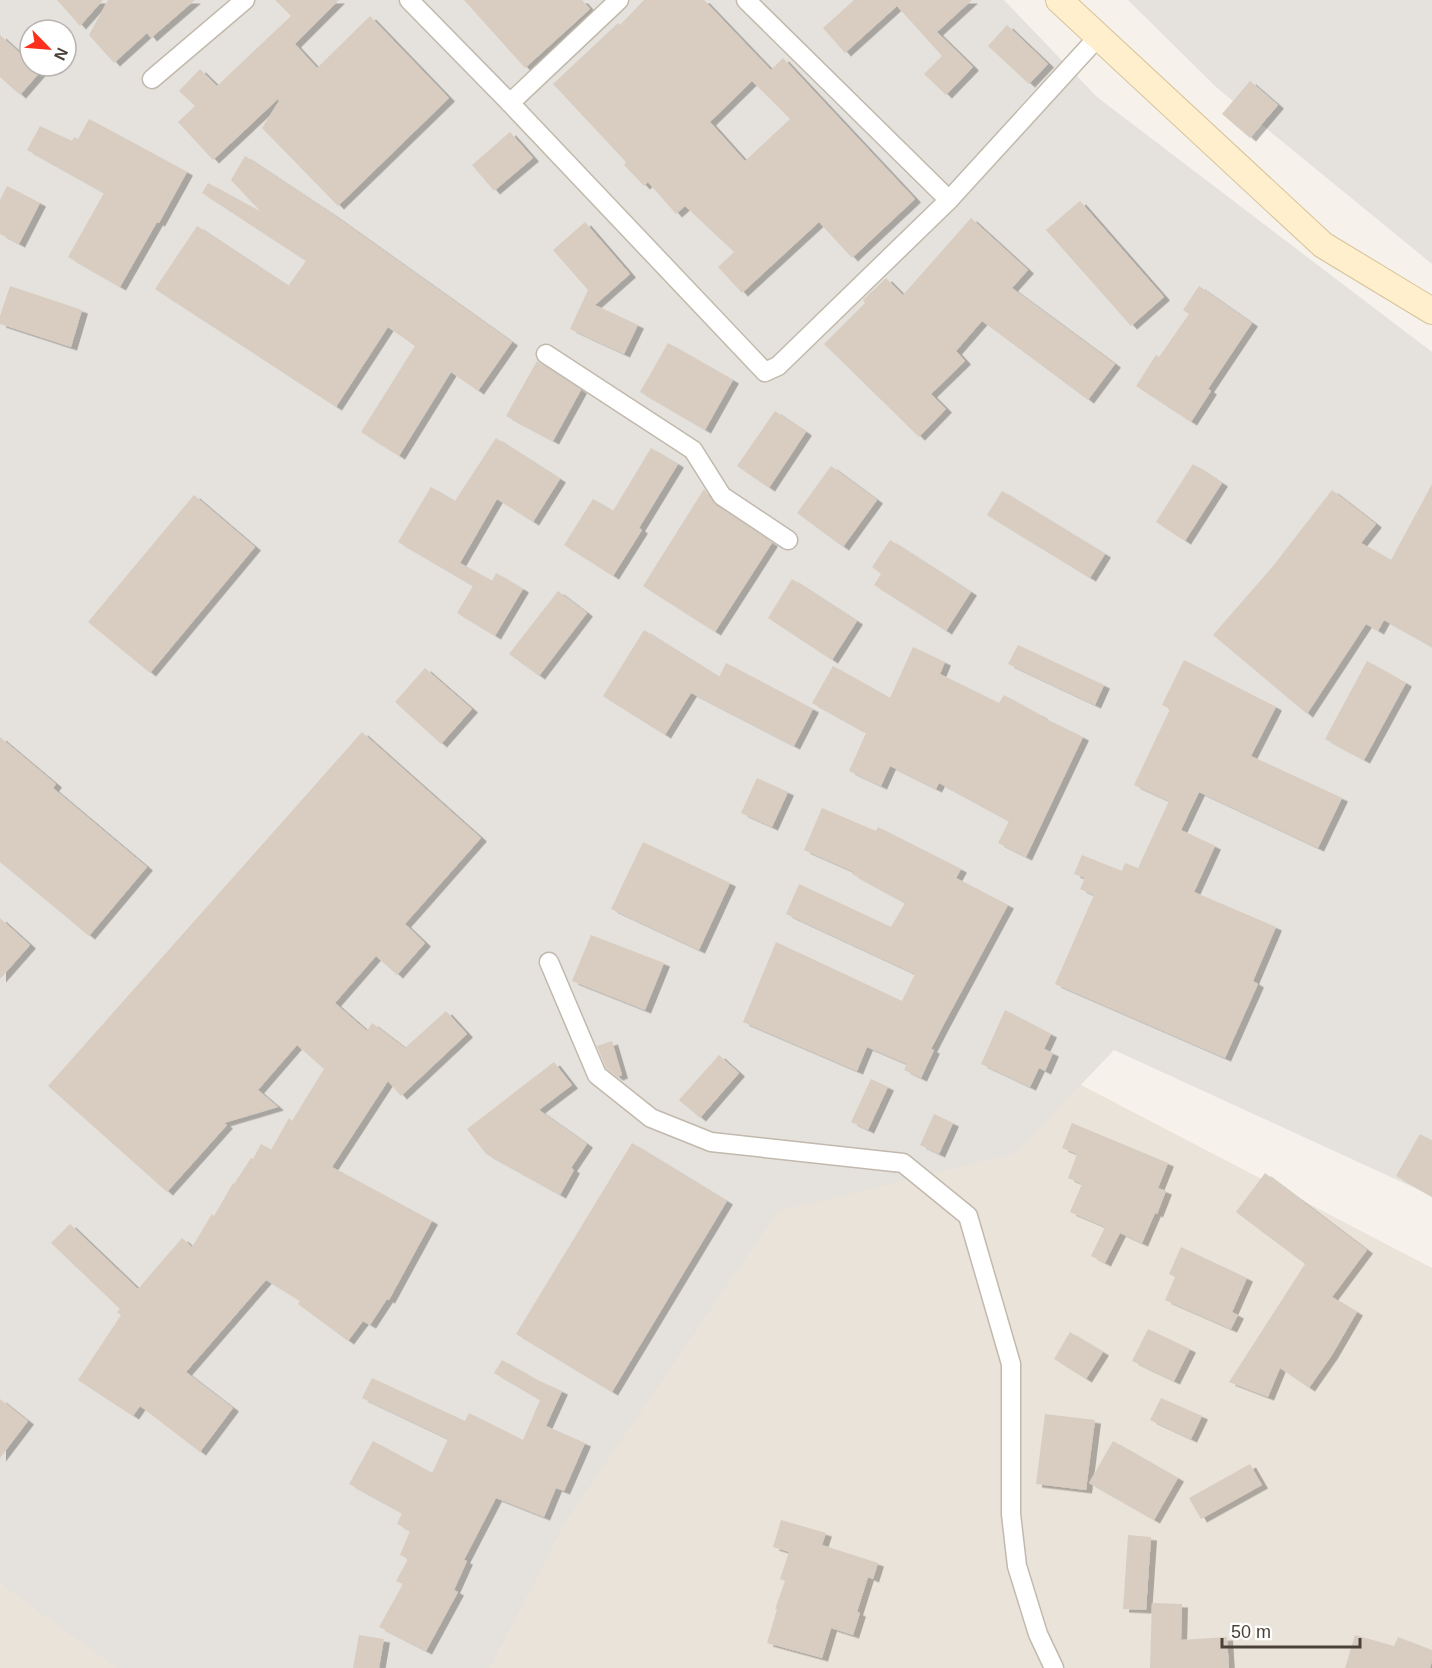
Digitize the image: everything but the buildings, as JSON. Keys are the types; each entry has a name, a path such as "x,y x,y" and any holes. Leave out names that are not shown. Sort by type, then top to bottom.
{"street":[{"path":"152,79 245,0"},
{"path":"409,0 765,372 778,366 949,200 1098,37"},
{"path":"510,103 619,0"},
{"path":"746,0 949,200"},
{"path":"1059,0 1323,245 1432,311"},
{"path":"546,354 693,450 722,496 788,540"},
{"path":"549,962 597,1075 651,1118 711,1142 903,1163 968,1216 1011,1364 1011,1514 1017,1566 1038,1634 1054,1668"}],"shaded area":[{"path":"0,0 1004,0 1097,97 1432,352 1432,1196 1114,1050 1015,1154 778,1211 564,1524 490,1668 116,1668 0,1583"},
{"path":"1128,0 1432,0 1432,264 1217,88"},
{"path":"619,844 1432,1268 1432,1668 0,1668 0,1545"}]}
